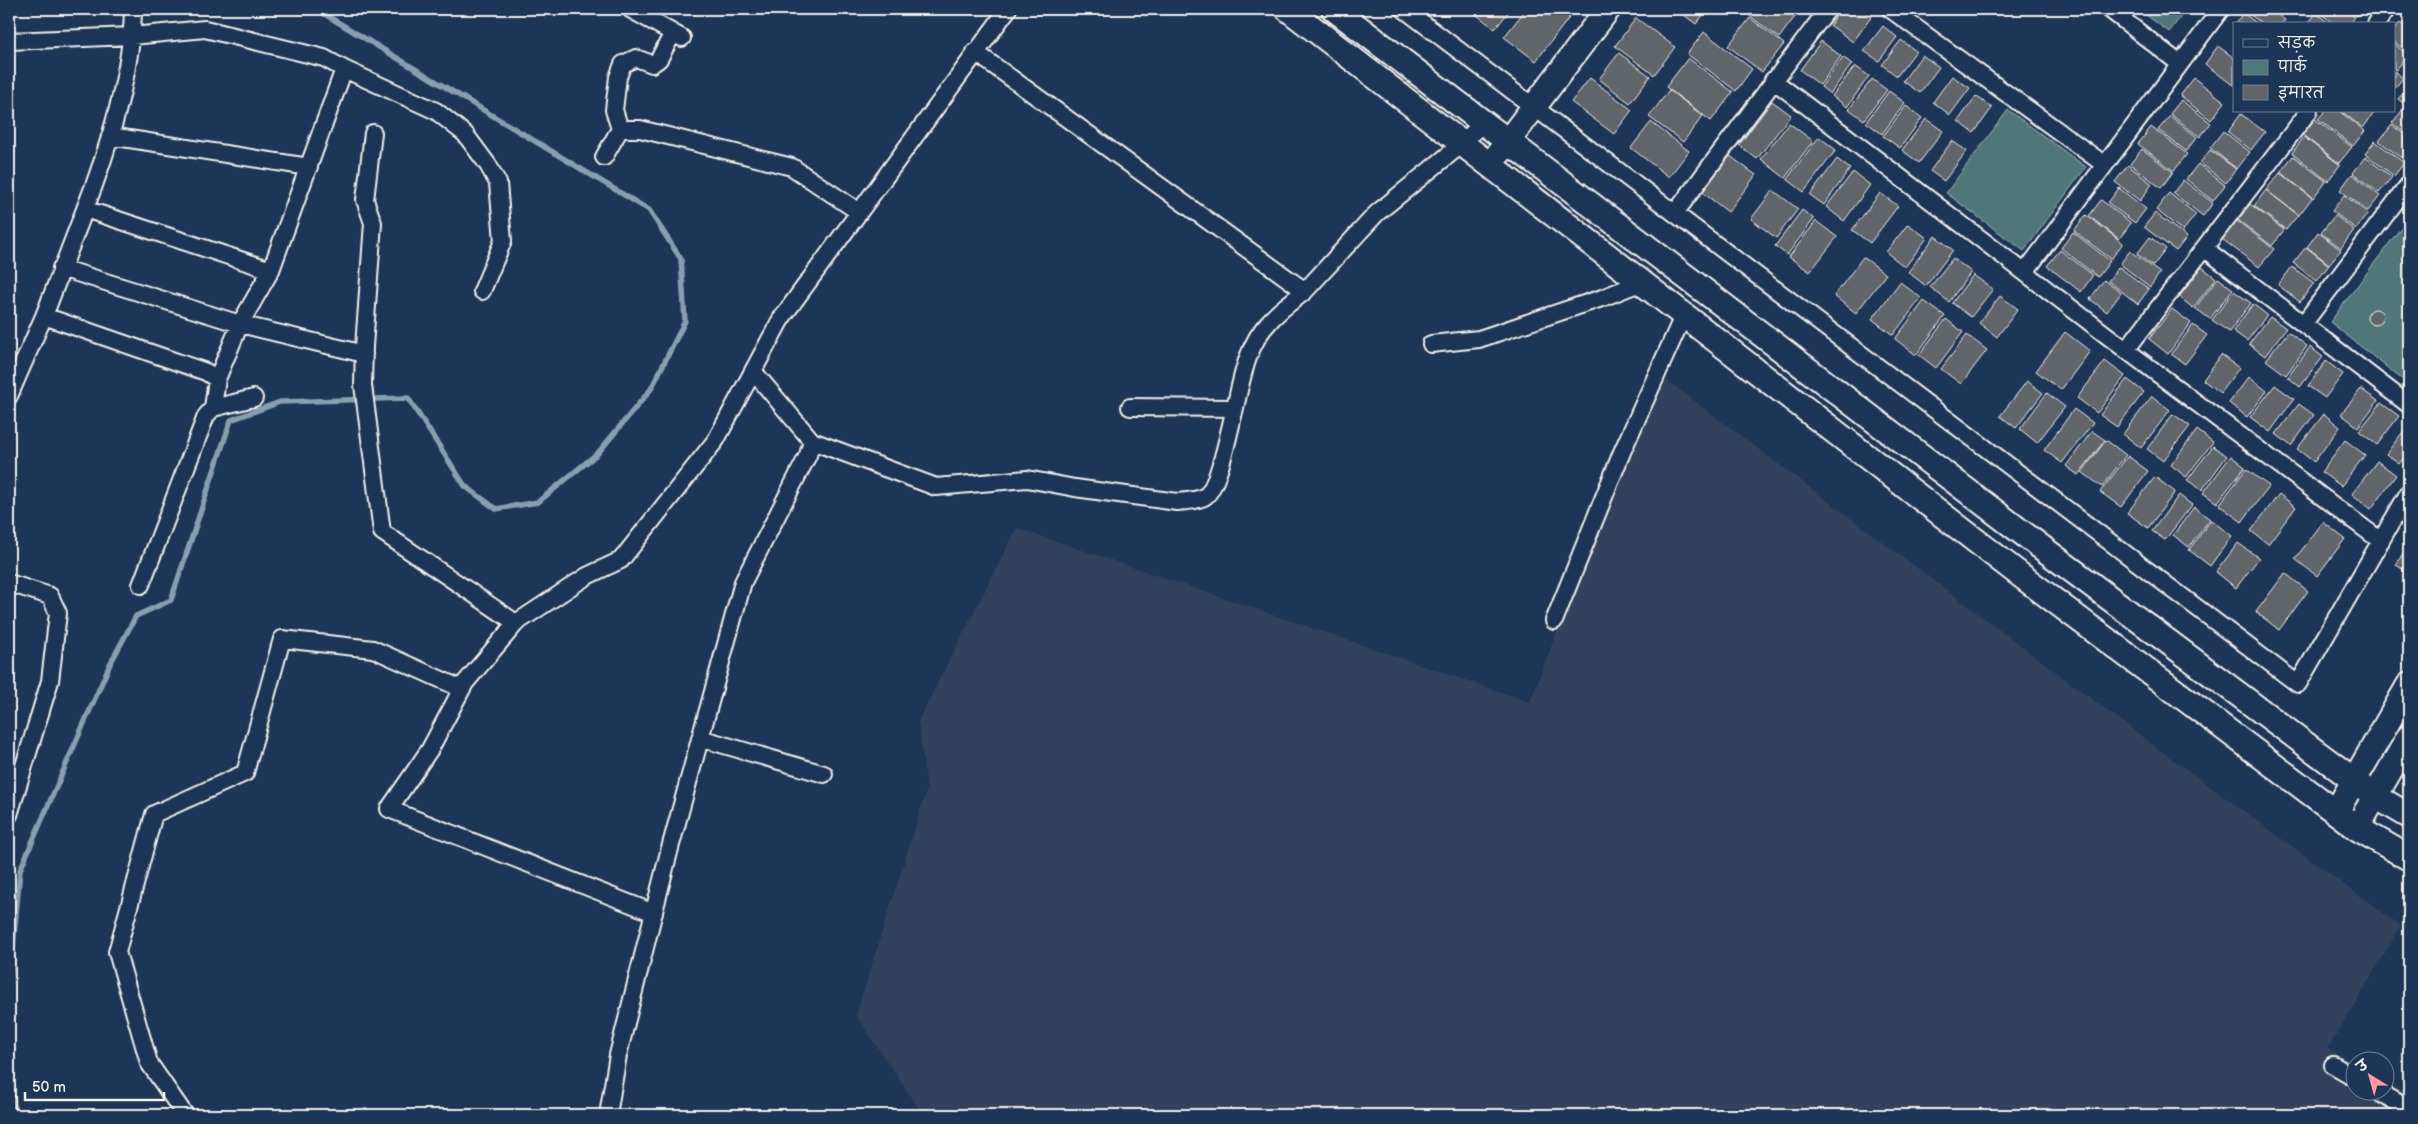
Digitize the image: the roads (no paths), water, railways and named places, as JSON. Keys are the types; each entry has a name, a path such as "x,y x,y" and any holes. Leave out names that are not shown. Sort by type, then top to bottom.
{"street":[{"path":"9,396 44,316 85,210 110,136 132,36 133,9"},
{"path":"604,157 620,129 614,110 618,76 623,64 636,58 652,64 678,36 630,9"},
{"path":"654,913 389,809 430,749 462,689 516,623 587,576 621,560 716,440 781,319 1008,9"},
{"path":"1288,9 1462,144 1491,164 2015,571 2357,828 2409,858"},
{"path":"1334,9 2037,544 2375,796 2409,816"},
{"path":"1404,9 1532,108 1675,213 2298,684 2409,492"},
{"path":"1491,164 1608,9"},
{"path":"1675,213 1828,9"},
{"path":"1890,9 2105,165"},
{"path":"2108,9 2180,64"},
{"path":"2025,272 2221,9"},
{"path":"2377,22 2387,9"},
{"path":"9,41 132,36 205,29 324,58 436,111 465,134 488,165 498,183 503,241 482,291"},
{"path":"976,52 1305,291"},
{"path":"214,408 217,378 240,324 271,270 344,69"},
{"path":"1773,80 2126,350 2381,541"},
{"path":"2126,350 2308,112"},
{"path":"753,371 812,441 936,487 1027,479 1074,488 1177,502 1194,501 1206,496 1214,484 1245,363 1268,322 1305,291 1377,213 1462,144 1484,122"},
{"path":"620,129 640,129 792,167 859,212"},
{"path":"373,133 365,200 373,223 364,354 364,386 382,532 516,623"},
{"path":"110,136 309,167"},
{"path":"2304,323 2409,184"},
{"path":"85,210 271,270"},
{"path":"2204,248 2409,405"},
{"path":"61,268 240,324 364,354"},
{"path":"1431,344 1479,339 1602,298 1642,282"},
{"path":"1554,621 1622,452 1684,314"},
{"path":"44,316 206,372 217,378"},
{"path":"141,585 206,416 214,408 254,398"},
{"path":"1130,407 1235,408"},
{"path":"608,1115 618,1055 700,738 743,582 808,455 812,441"},
{"path":"9,583 50,596 58,613 50,680 9,815"},
{"path":"185,1115 149,1063 117,952 154,814 245,774 282,640 374,649 462,689"},
{"path":"2336,812 2409,685"},
{"path":"2357,828 2409,737"},
{"path":"700,738 824,774"},
{"path":"2333,1065 2346,1072"},
{"path":"2396,1102 2409,1109"}],"waterway":[{"path":"9,991 20,870 110,664 136,616 171,600 231,420 280,402 408,398 465,486 496,509 538,502 598,453 651,389 685,321 681,259 649,210 316,9"},
{"path":"9,1063 15,1115"}]}
